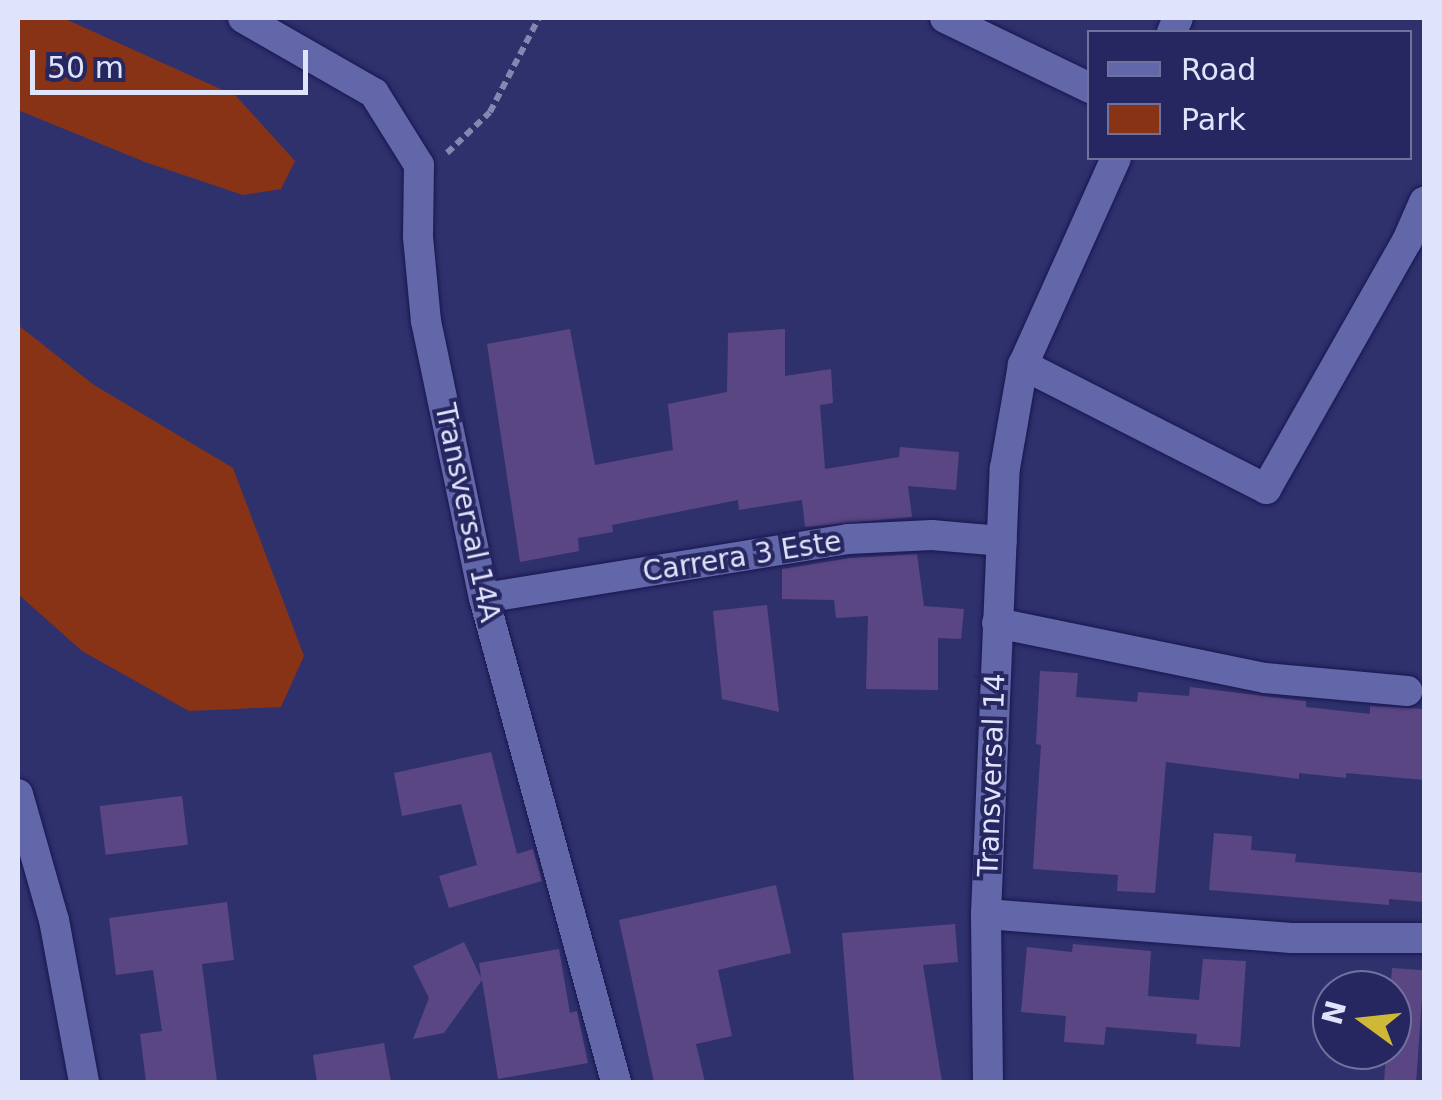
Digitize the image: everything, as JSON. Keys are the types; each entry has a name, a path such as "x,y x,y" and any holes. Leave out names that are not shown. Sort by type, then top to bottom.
{"street":[{"path":"243,18 374,93 419,166"},
{"path":"945,18 1087,87"},
{"name":"Transversal 14","path":"988,1082 986,914 1005,468 1023,365 1115,160"},
{"name":"Transversal 14A","path":"419,166 418,237 426,321 484,598 616,1082"},
{"path":"1023,365 1266,489 1408,241 1424,202"},
{"name":"Carrera 3 Este","path":"484,598 848,540 932,535 1002,541"},
{"path":"998,623 1266,678 1407,690"},
{"path":"18,794 54,920 84,1082"},
{"path":"986,914 1291,938 1424,938"}],"path":[{"path":"419,166 451,151 490,112 538,18"}],"green space":[{"path":"18,18 63,18 236,96 295,161 281,189 243,195 145,162 18,110"},
{"path":"18,325 94,385 233,468 304,656 281,707 189,711 82,651 18,594"}],"building":[{"path":"570,329 595,465 673,450 668,404 727,392 728,333 785,329 785,376 831,369 833,403 820,405 825,469 899,457 900,447 959,452 956,490 908,486 912,517 805,527 802,500 739,510 738,500 612,525 613,532 578,538 579,551 520,562 487,344"},
{"path":"917,554 924,606 964,609 961,639 938,638 938,690 866,689 868,616 836,618 834,600 782,599 782,569 850,558"},
{"path":"767,605 779,712 722,699 713,611"},
{"path":"1040,671 1078,673 1076,697 1137,702 1138,692 1189,696 1190,687 1306,701 1306,707 1370,714 1370,706 1424,709 1424,780 1346,773 1346,778 1299,773 1299,779 1166,762 1155,893 1117,891 1118,875 1033,869 1041,745 1036,744"},
{"path":"491,752 517,854 533,849 542,881 449,908 439,876 477,865 461,804 402,816 394,773"},
{"path":"182,796 188,845 106,855 100,806"},
{"path":"1214,833 1252,836 1251,850 1296,854 1295,862 1424,873 1424,902 1389,899 1389,905 1209,890"},
{"path":"776,885 791,953 718,970 732,1036 696,1044 705,1082 654,1082 619,920"},
{"path":"227,902 234,960 202,964 217,1082 146,1082 140,1034 162,1031 153,970 116,975 109,918"},
{"path":"955,924 958,962 923,965 942,1082 854,1082 842,933"},
{"path":"464,942 481,978 479,963 559,949 570,1013 577,1011 588,1063 498,1079 482,980 444,1033 413,1039 429,998 413,966"},
{"path":"1073,944 1151,951 1148,996 1199,1000 1203,959 1246,961 1240,1047 1196,1044 1197,1034 1106,1027 1104,1045 1064,1042 1066,1016 1021,1012 1027,947 1072,952"},
{"path":"1392,968 1424,970 1416,1082 1384,1081 1385,1070 1412,1070 1412,970"},
{"path":"384,1043 391,1082 317,1082 313,1055"}]}
